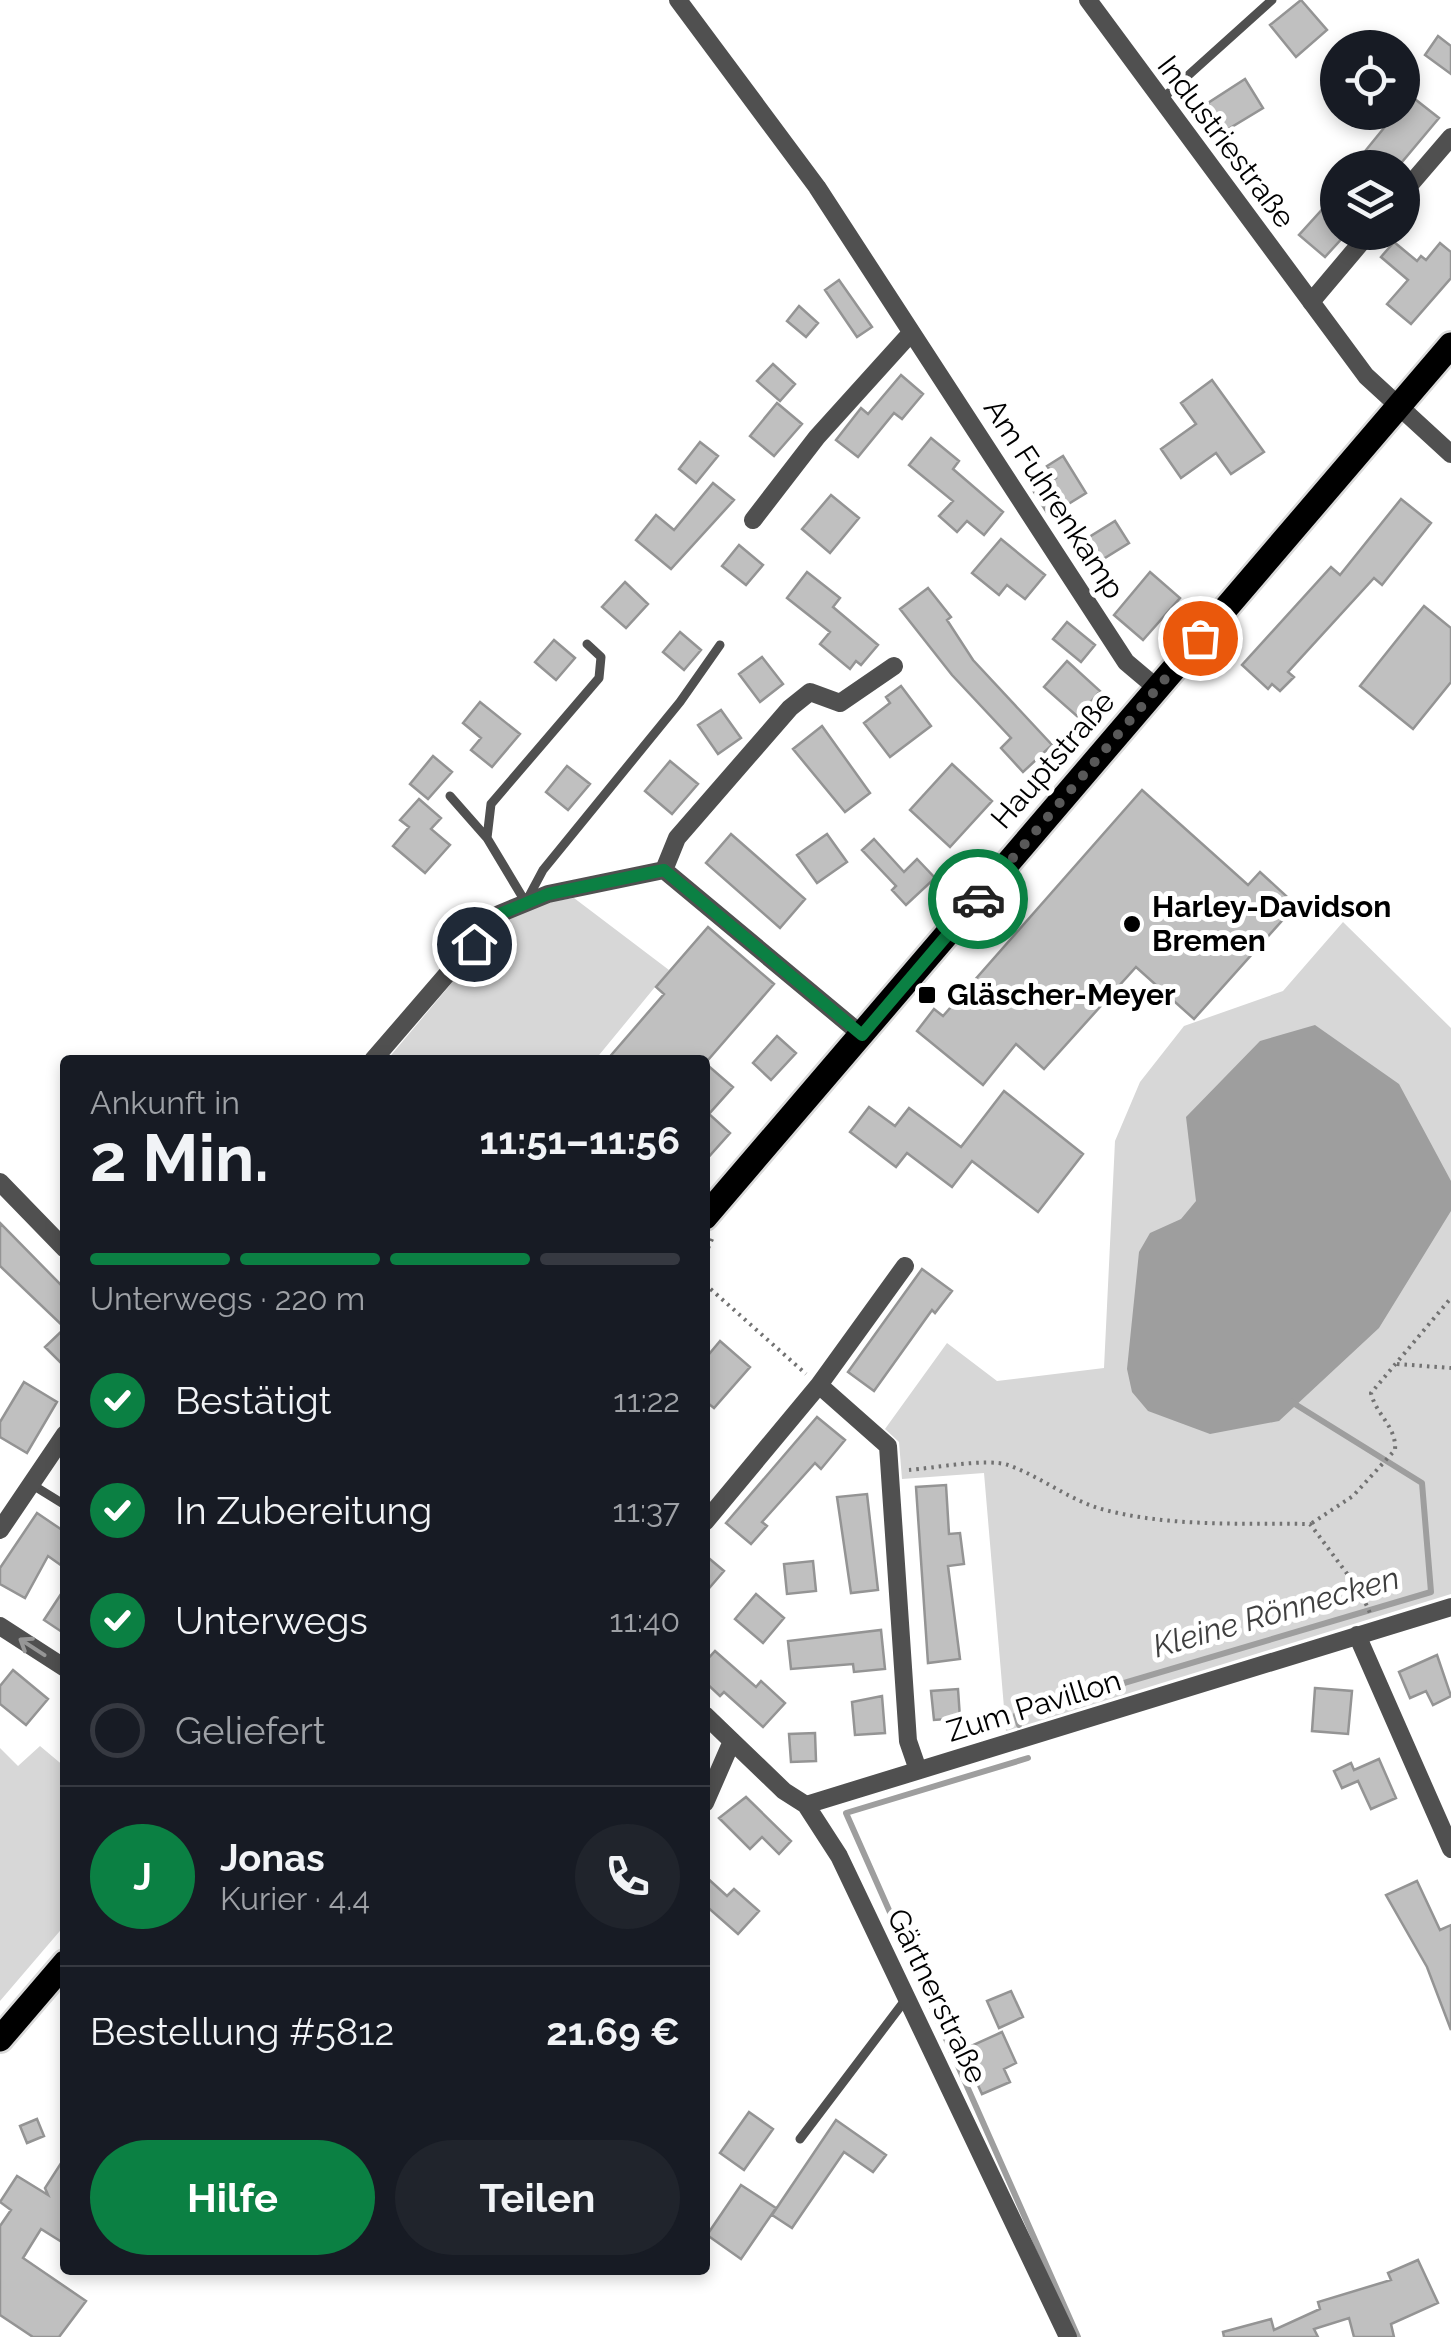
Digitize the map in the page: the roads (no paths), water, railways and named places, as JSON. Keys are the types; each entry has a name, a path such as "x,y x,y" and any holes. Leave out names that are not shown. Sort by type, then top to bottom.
{"main road":[{"name":"Hauptstraße","path":"710,1211 1451,345"},
{"path":"0,2039 60,1969"}],"street":[{"name":"Am Fuhrenkamp","path":"678,0 806,172 1126,662 1158,688"},
{"name":"Industriestraße","path":"1088,0 1366,376 1451,454"},
{"path":"1420,173 1451,137"},
{"path":"1311,302 1355,250"},
{"path":"754,520 817,437 911,333"},
{"path":"664,870 677,838 790,708 810,692 840,703 894,666"},
{"path":"377,1055 500,914 548,894 664,870"},
{"path":"664,870 862,1035"},
{"path":"0,1182 60,1244"},
{"path":"710,1516 818,1384 906,1266"},
{"path":"818,1384 888,1446 908,1741 918,1770"},
{"path":"0,1530 60,1441"},
{"name":"Zum Pavillon","path":"806,1806 1451,1606"},
{"path":"0,1626 60,1665"},
{"path":"1358,1635 1368,1668 1451,1849"},
{"name":"Gärtnerstraße","path":"710,1720 784,1791 806,1806 839,1856 1068,2337"},
{"path":"710,1792 732,1742"}],"lane":[{"path":"1160,101 1272,0"},
{"path":"488,838 490,804 598,678 601,657 587,644"},
{"path":"526,903 543,870 680,702 720,646"},
{"path":"450,796 488,838 526,903"},
{"path":"31,1484 60,1503"},
{"path":"800,2140 908,1997"}],"waterway":[{"name":"Kleine Rönnecken","path":"1019,1725 1016,1715 1431,1592 1422,1483 1290,1401"},
{"name":"Kleine Rönnecken","path":"1028,1758 846,1813 1078,2337"}],"place":[{"name":"Harley-Davidson Bremen","path":"1132,924"},
{"name":"Gläscher-Meyer","path":"927,995"}]}
